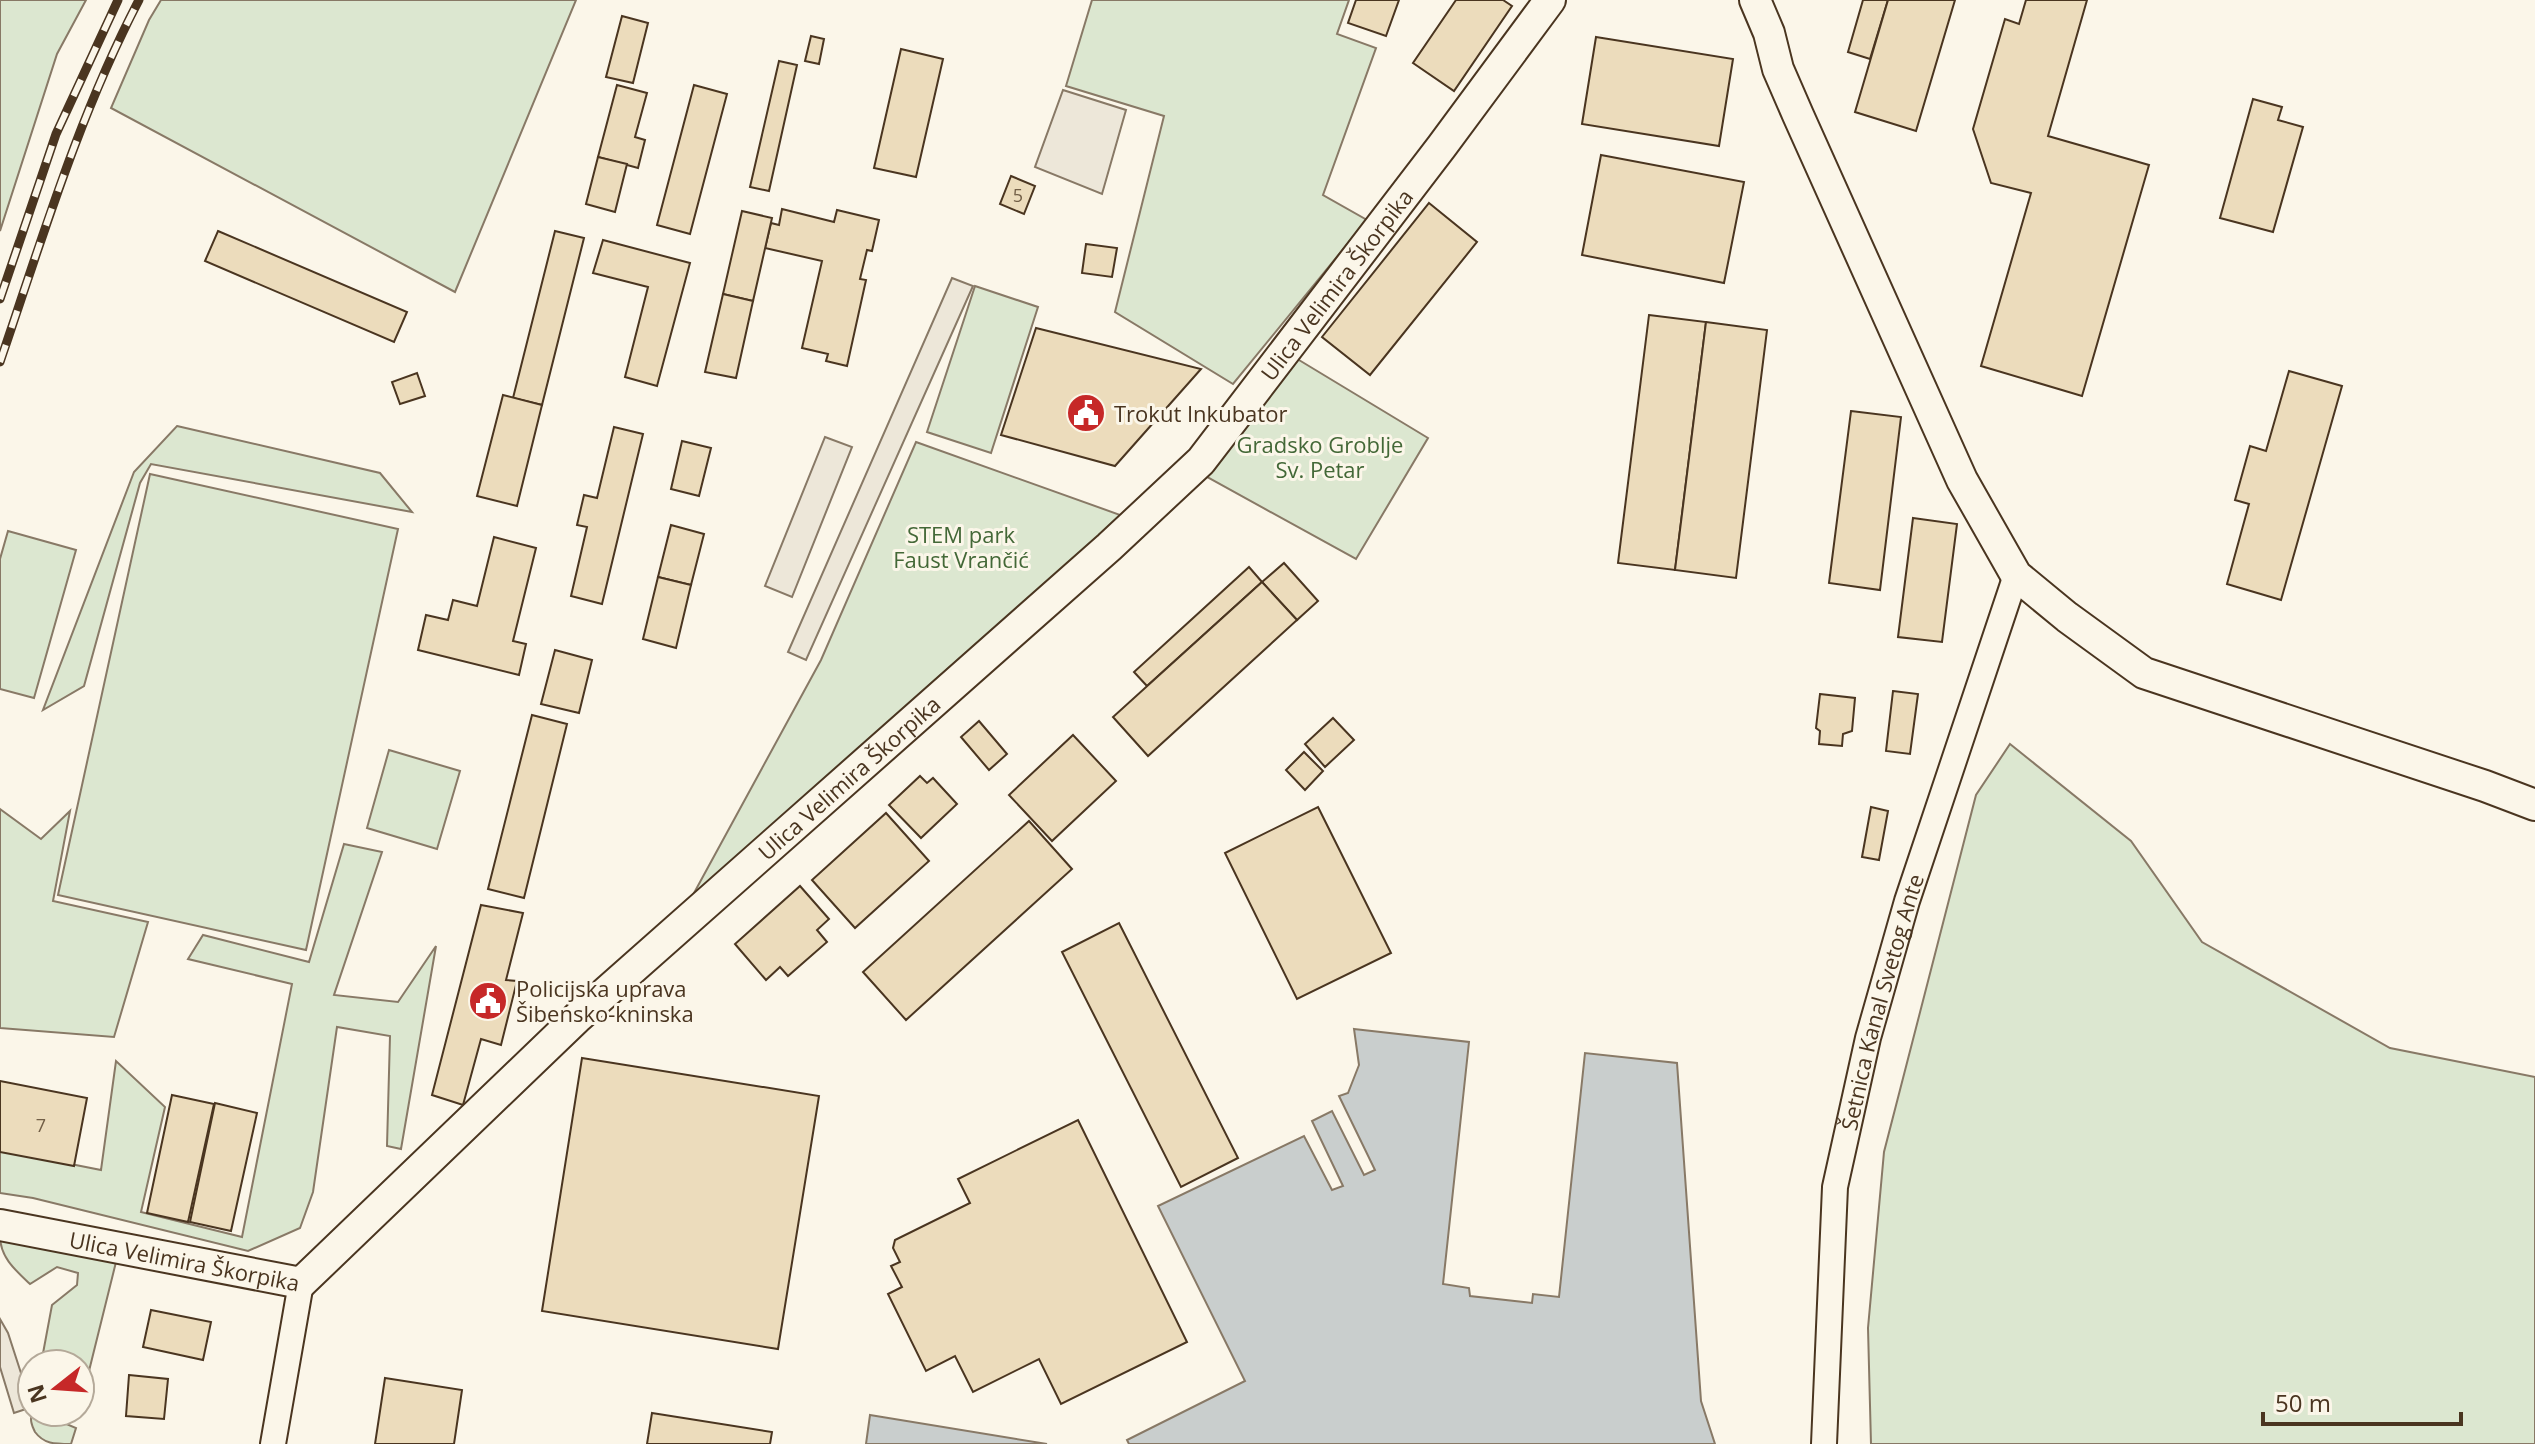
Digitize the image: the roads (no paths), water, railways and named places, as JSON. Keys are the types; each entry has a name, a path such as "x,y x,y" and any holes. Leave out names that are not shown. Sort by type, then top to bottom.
{"street":[{"name":"Ulica Velimira Škorpika","path":"0,1225 301,1283 578,1017 1201,461 1550,0"},
{"path":"1755,0 1769,33 1778,69 1962,480 2016,575 2144,673 2535,805"},
{"path":"1768,0 1769,33"},
{"name":"Šetnica Kanal Svetog Ante","path":"1824,1444 1835,1187 1864,1053 1907,901 2016,575"},
{"path":"273,1444 301,1283"}],"railway":[{"path":"0,299 56,134 118,0"},
{"path":"0,362 80,133 139,0"}],"place":[{"name":"Trokut Inkubator","path":"1086,413"},
{"name":"Policijska uprava Šibensko-kninska","path":"488,1001"}],"park label":[{"name":"Gradsko Groblje Sv. Petar","path":"1320,456"},
{"name":"STEM park Faust Vrančić","path":"961,546"}]}
